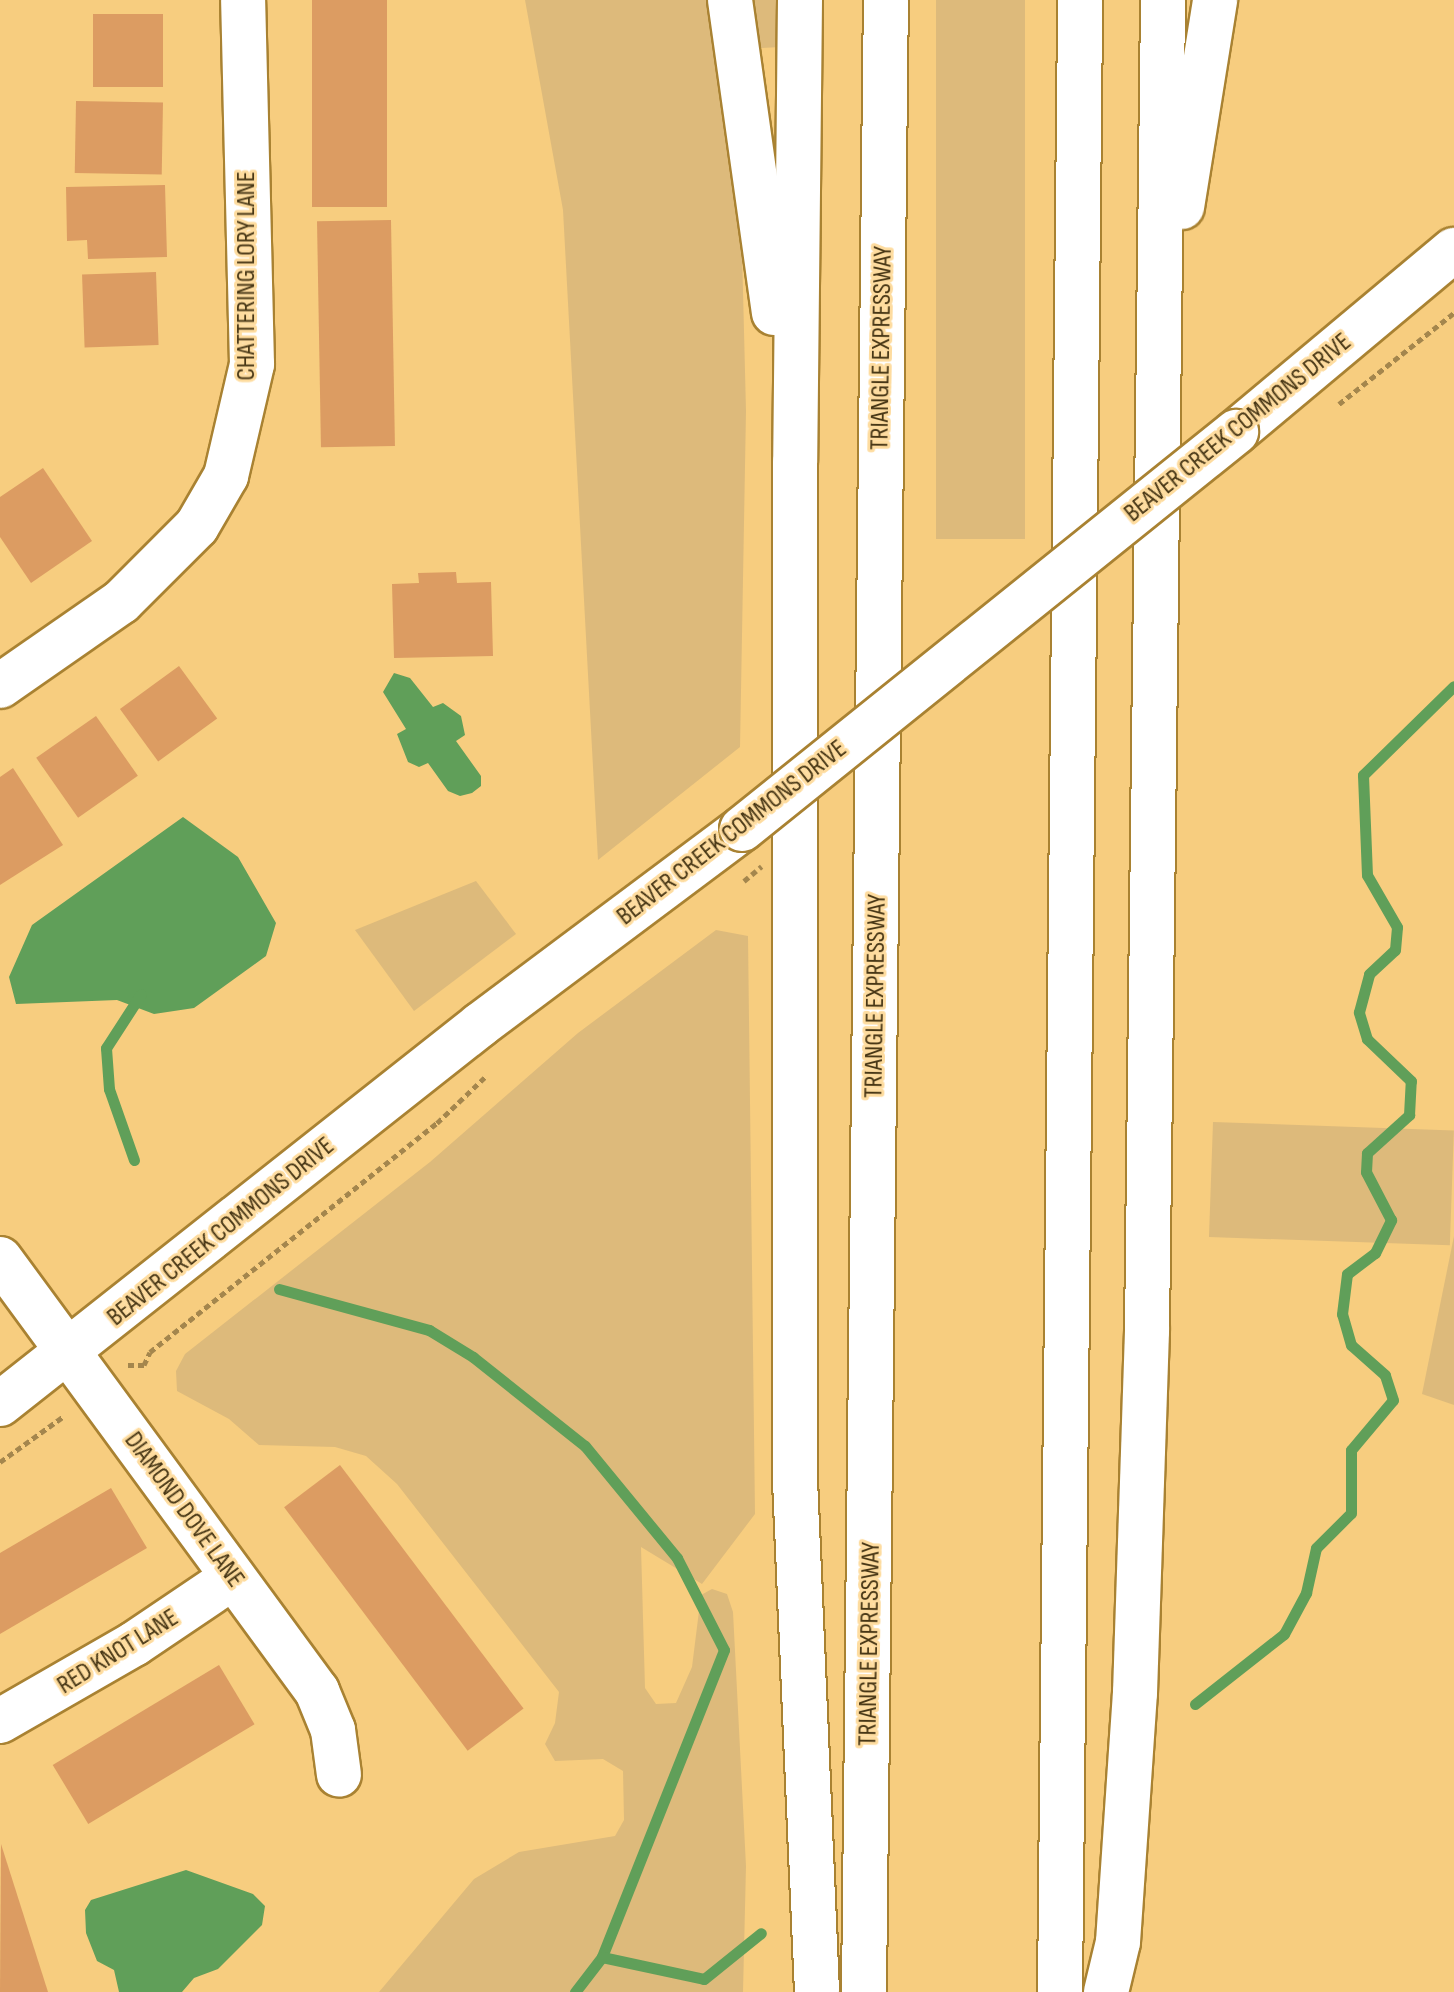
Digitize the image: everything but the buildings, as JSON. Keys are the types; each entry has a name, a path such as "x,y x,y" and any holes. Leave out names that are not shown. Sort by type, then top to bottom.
{"main road":[{"name":"CHATTERING LORY LANE","path":"0,686 121,602 197,526 226,476 252,364 243,0"},
{"path":"730,0 795,462"},
{"path":"800,0 795,462 795,1480 817,1992"},
{"name":"TRIANGLE EXPRESSWAY","path":"864,1992 886,0"},
{"path":"1060,1992 1080,0"},
{"path":"1106,1992 1118,1942 1138,1625 1163,0"},
{"path":"1160,331 1215,0"},
{"name":"BEAVER CREEK COMMONS DRIVE","path":"0,1404 70,1352 480,1025 742,829 1236,432 1454,250"},
{"name":"DIAMOND DOVE LANE","path":"0,1259 317,1691 333,1730 339,1775"},
{"name":"RED KNOT LANE","path":"0,1721 113,1658 232,1578"}],"path":[{"path":"1333,408 1454,313"},
{"path":"732,890 744,881"},
{"path":"126,1365 144,1365 150,1352 437,1123 488,1074"},
{"path":"0,1462 63,1417"}],"shaded area":[{"path":"525,0 708,0 741,211 746,411 740,747 598,860 563,210"},
{"path":"752,0 780,0 780,47 761,48"},
{"path":"936,0 1025,0 1025,539 936,539"},
{"path":"394,673 410,678 433,707 443,703 461,716 465,735 456,741 481,776 481,786 472,793 460,796 448,791 428,763 419,767 408,762 397,734 406,729 383,692"},
{"path":"183,817 238,857 276,923 266,956 194,1008 154,1014 117,1000 16,1004 9,977 32,925"},
{"path":"476,881 516,934 414,1011 355,930"},
{"path":"716,930 748,936 755,1514 702,1584 641,1547 645,1688 656,1704 676,1703 692,1667 701,1595 712,1589 727,1594 733,1612 746,1866 743,1992 379,1992 474,1879 519,1852 615,1836 624,1820 623,1771 603,1759 555,1761 545,1744 555,1723 559,1692 397,1484 366,1456 335,1447 259,1445 229,1419 177,1391 176,1371 185,1354 430,1162 578,1033"},
{"path":"1213,1122 1454,1130 1450,1245 1209,1237"},
{"path":"1454,1236 1454,1405 1422,1394"},
{"path":"186,1870 253,1894 265,1906 262,1925 218,1969 194,1978 182,1992 119,1992 114,1970 97,1961 86,1933 85,1910 91,1900"}],"waterway":[{"path":"1195,1704 1284,1634 1306,1593 1316,1548 1351,1513 1351,1450 1393,1400 1385,1375 1351,1345 1342,1314 1347,1274 1375,1253 1391,1220 1366,1172 1367,1153 1409,1115 1411,1081 1367,1039 1359,1012 1369,974 1395,950 1397,927 1367,875 1363,775 1454,686"},
{"path":"134,1160 109,1089 106,1048 141,994"},
{"path":"279,1289 429,1330 473,1357 585,1446 677,1558 724,1650 602,1957"},
{"path":"575,1992 602,1957 704,1979 761,1933"}]}
